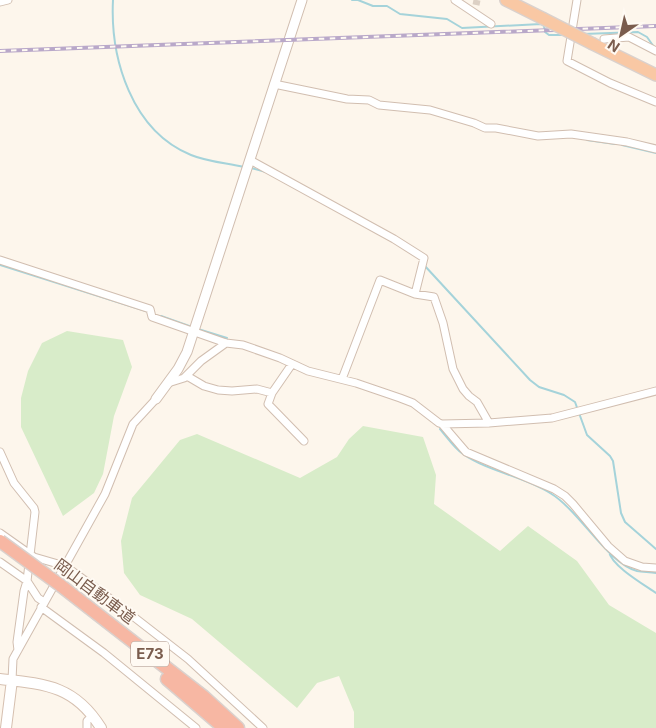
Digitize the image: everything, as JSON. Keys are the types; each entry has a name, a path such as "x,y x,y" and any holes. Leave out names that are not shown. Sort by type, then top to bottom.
{"highway":[{"path":"506,0 542,18 598,41 656,75"},
{"name":"岡山自動車道","path":"0,541 198,704 224,728"},
{"name":"岡山自動車道","path":"0,552 57,588 189,685 238,728"}],"main road":[{"path":"0,679 42,684 58,689 79,702 93,715 101,728"},
{"path":"6,728 12,680"}],"street":[{"path":"0,2 8,0"},
{"path":"12,680 13,659 42,604 106,494 133,424 156,399 183,360 195,330 302,0"},
{"path":"455,0 475,8 491,24"},
{"path":"577,0 567,61 610,83 656,102"},
{"path":"598,41 629,36 656,52"},
{"path":"274,84 347,99 369,100 379,105 430,110 485,128 513,130 538,136 571,134 628,142 656,149"},
{"path":"249,161 394,239 424,258 415,294"},
{"path":"0,260 150,309 152,317 195,330 226,344 243,345 308,371 342,379 413,403 442,424 466,452 554,489 565,496 608,546 625,561 642,567 656,568"},
{"path":"342,379 380,280 415,294 434,297 443,323 453,369 463,389 477,402 489,423"},
{"path":"167,383 184,378 201,361 226,344"},
{"path":"292,364 272,393 268,404 304,442"},
{"path":"186,376 204,386 218,390 257,389 272,393"},
{"path":"442,424 489,423 552,418 656,391"},
{"path":"0,452 14,483 34,508 35,512 27,581 17,642 18,650"},
{"path":"0,533 34,557 65,566 112,600 188,659 264,728"},
{"path":"0,562 27,581 42,604 196,728"},
{"path":"87,728 87,721 93,715"}],"green space":[{"path":"67,331 123,340 132,367 114,416 103,474 94,493 63,516 21,427 21,398 28,371 42,343"},
{"path":"363,426 423,437 436,475 434,504 500,551 528,526 577,561 609,605 656,633 656,728 354,728 354,712 339,676 317,683 297,708 192,619 140,595 124,573 121,541 132,498 180,440 197,434 300,478 337,457 349,439"}],"waterway":[{"path":"113,0 113,23 121,69 129,91 140,111 154,129 171,144 191,155 244,167"},
{"path":"352,0 358,0 373,6 387,6 400,14 447,19 462,28 541,24 549,35 563,35"},
{"path":"583,34 638,32 647,37 654,47"},
{"path":"587,140 615,144"},
{"path":"622,145 656,153"},
{"path":"251,168 266,172"},
{"path":"0,265 149,312"},
{"path":"424,265 530,380 539,387 564,395 575,402 587,435 613,461 621,513 625,522 656,549"},
{"path":"161,316 192,327"},
{"path":"198,329 227,338"},
{"path":"440,429 457,449 473,460 540,487 561,501 604,547 626,566 637,571 656,573"},
{"path":"609,552 622,569 656,593"}],"tunnel":[{"path":"476,5 477,0"}],"railway":[{"path":"0,51 656,26"}]}
